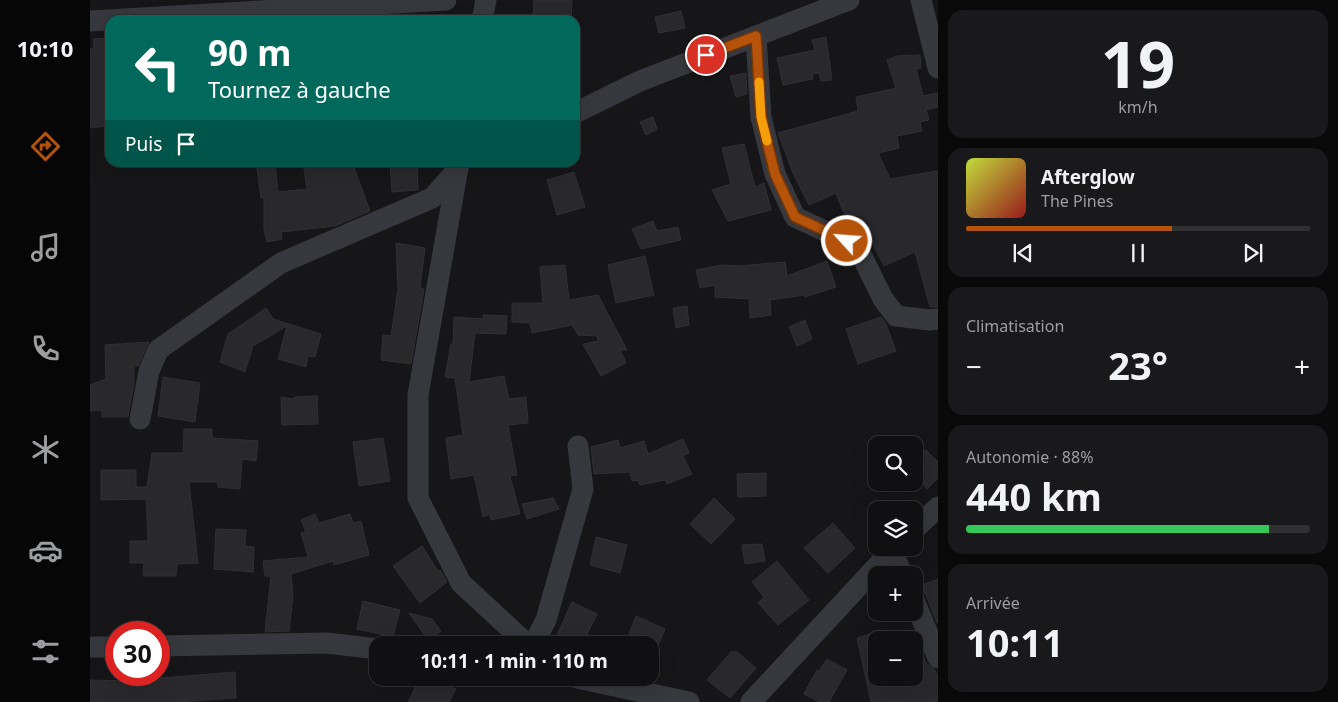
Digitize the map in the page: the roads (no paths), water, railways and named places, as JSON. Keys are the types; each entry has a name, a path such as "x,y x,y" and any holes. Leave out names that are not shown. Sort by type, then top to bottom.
{"street":[{"path":"279,15 446,0"},
{"path":"483,15 486,0"},
{"path":"580,111 640,81 849,0"},
{"path":"921,0 938,68"},
{"path":"90,21 105,21"},
{"path":"756,36 761,117 775,174 795,217 857,246 883,299 896,316 930,320 938,319"},
{"path":"140,419 149,371 158,350 281,262 432,198 461,167"},
{"path":"463,167 418,395 418,498 461,583 518,636"},
{"path":"538,636 546,620 583,489 578,446"},
{"path":"923,522 938,508"},
{"path":"751,702 887,556"},
{"path":"923,621 938,658"},
{"path":"170,646 327,643 369,648"},
{"path":"90,647 105,647"},
{"path":"614,686 689,702"}]}
